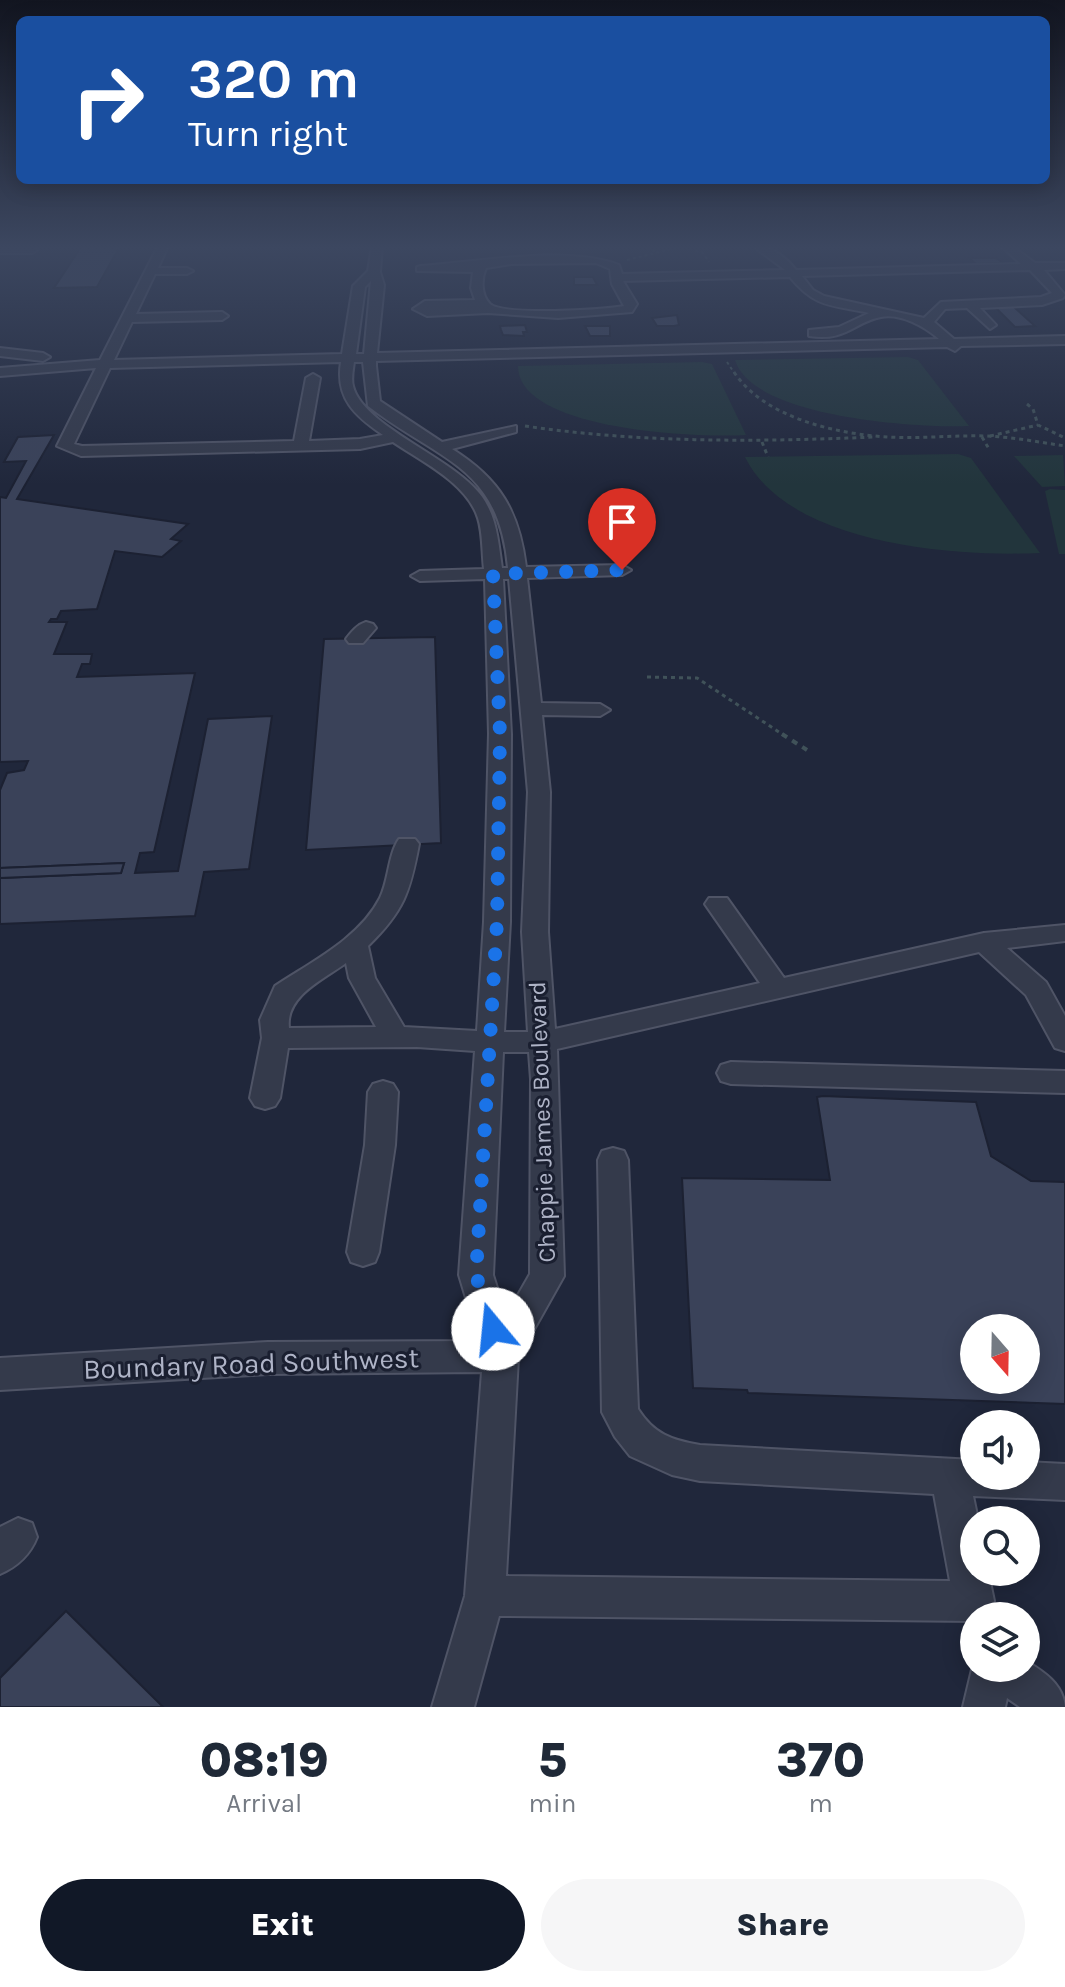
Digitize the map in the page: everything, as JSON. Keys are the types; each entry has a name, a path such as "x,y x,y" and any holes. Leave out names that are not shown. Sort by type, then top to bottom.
{"street":[{"path":"125,326 68,438 65,446 71,450 360,444 395,437"},
{"path":"360,326 360,355"},
{"path":"360,355 368,326"},
{"path":"556,326 563,350"},
{"path":"680,337 834,332 849,326"},
{"path":"931,326 951,344"},
{"path":"563,350 951,344 1065,338"},
{"path":"0,352 109,360 360,355 412,357 563,350 992,346 1065,338"},
{"name":"Chappie James Boulevard","path":"360,355 346,386 353,402 365,416 447,472 472,494 486,517 505,574 531,709 539,792 535,932 542,1042 547,1276 501,1356"},
{"name":"Chappie James Boulevard","path":"360,355 373,403 476,474 509,513 490,1042 476,1275 501,1356"},
{"path":"0,372 109,360"},
{"path":"301,445 313,378"},
{"path":"440,447 511,429"},
{"path":"420,576 622,570"},
{"path":"531,709 600,710"},
{"path":"265,1098 276,1038 274,1020 285,993 355,944 383,917 399,884 407,844"},
{"path":"718,904 778,989"},
{"path":"276,1038 395,1036 542,1042 984,942 1064,931"},
{"path":"984,942 1036,989 1065,1041"},
{"path":"355,944 362,978 395,1036"},
{"path":"731,1073 1065,1082"},
{"path":"363,1252 380,1145 383,1092"},
{"path":"613,1160 620,1412 633,1436 660,1457 700,1463 1065,1482"},
{"path":"453,1707 485,1596 501,1356"},
{"name":"Boundary Road Southwest","path":"0,1374 268,1358 501,1356"},
{"path":"950,1477 975,1602"},
{"path":"485,1596 960,1608"},
{"path":"984,1707 989,1682"},
{"path":"1021,1682 1033,1690 1046,1707"}],"path":[{"path":"721,349 742,383 765,402 831,427 884,437"},
{"path":"1027,404 1033,409 1038,425"},
{"path":"511,429 534,425 572,433 762,442 983,436 1065,446"},
{"path":"983,436 1038,425 1065,438"},
{"path":"983,436 989,449"},
{"path":"762,442 768,457"},
{"path":"647,677 697,678 807,750"}],"shaded area":[{"path":"908,357 918,360 969,426 877,421 803,407 772,395 748,380 735,360"},
{"path":"712,364 746,435 654,432 578,417 547,405 526,388 518,366"},
{"path":"958,454 971,458 1040,553 1005,554 921,548 877,540 835,527 797,510 767,487 745,457"},
{"path":"1063,455 1065,486 1042,487 1014,456"},
{"path":"1065,490 1065,554 1059,554 1045,491"}],"building":[{"path":"500,326 525,326 527,332 523,332 524,336 503,335"},
{"path":"585,326 610,326 610,336 590,336"},
{"path":"54,435 17,499 188,524 171,539 181,541 162,557 115,551 97,609 61,611 57,619 49,622 67,622 54,654 92,654 90,664 82,664 77,677 195,673 154,852 140,853 135,873 178,871 208,719 272,716 249,869 204,872 195,916 0,924 0,878 121,873 124,863 0,868 0,790 7,773 24,770 28,761 0,762 0,497 6,498 26,461 4,462 18,437"},
{"path":"435,637 441,843 306,850 324,639"},
{"path":"124,863 121,873 0,878 0,868"},
{"path":"823,1096 976,1102 991,1156 1031,1181 1065,1182 1065,1404 748,1393 747,1390 693,1388 682,1178 830,1180 817,1097"},
{"path":"66,1611 163,1707 0,1707 0,1678"}],"route":[{"path":"493,1329 476,1275 497,922 500,734 493,574 622,570"}]}
